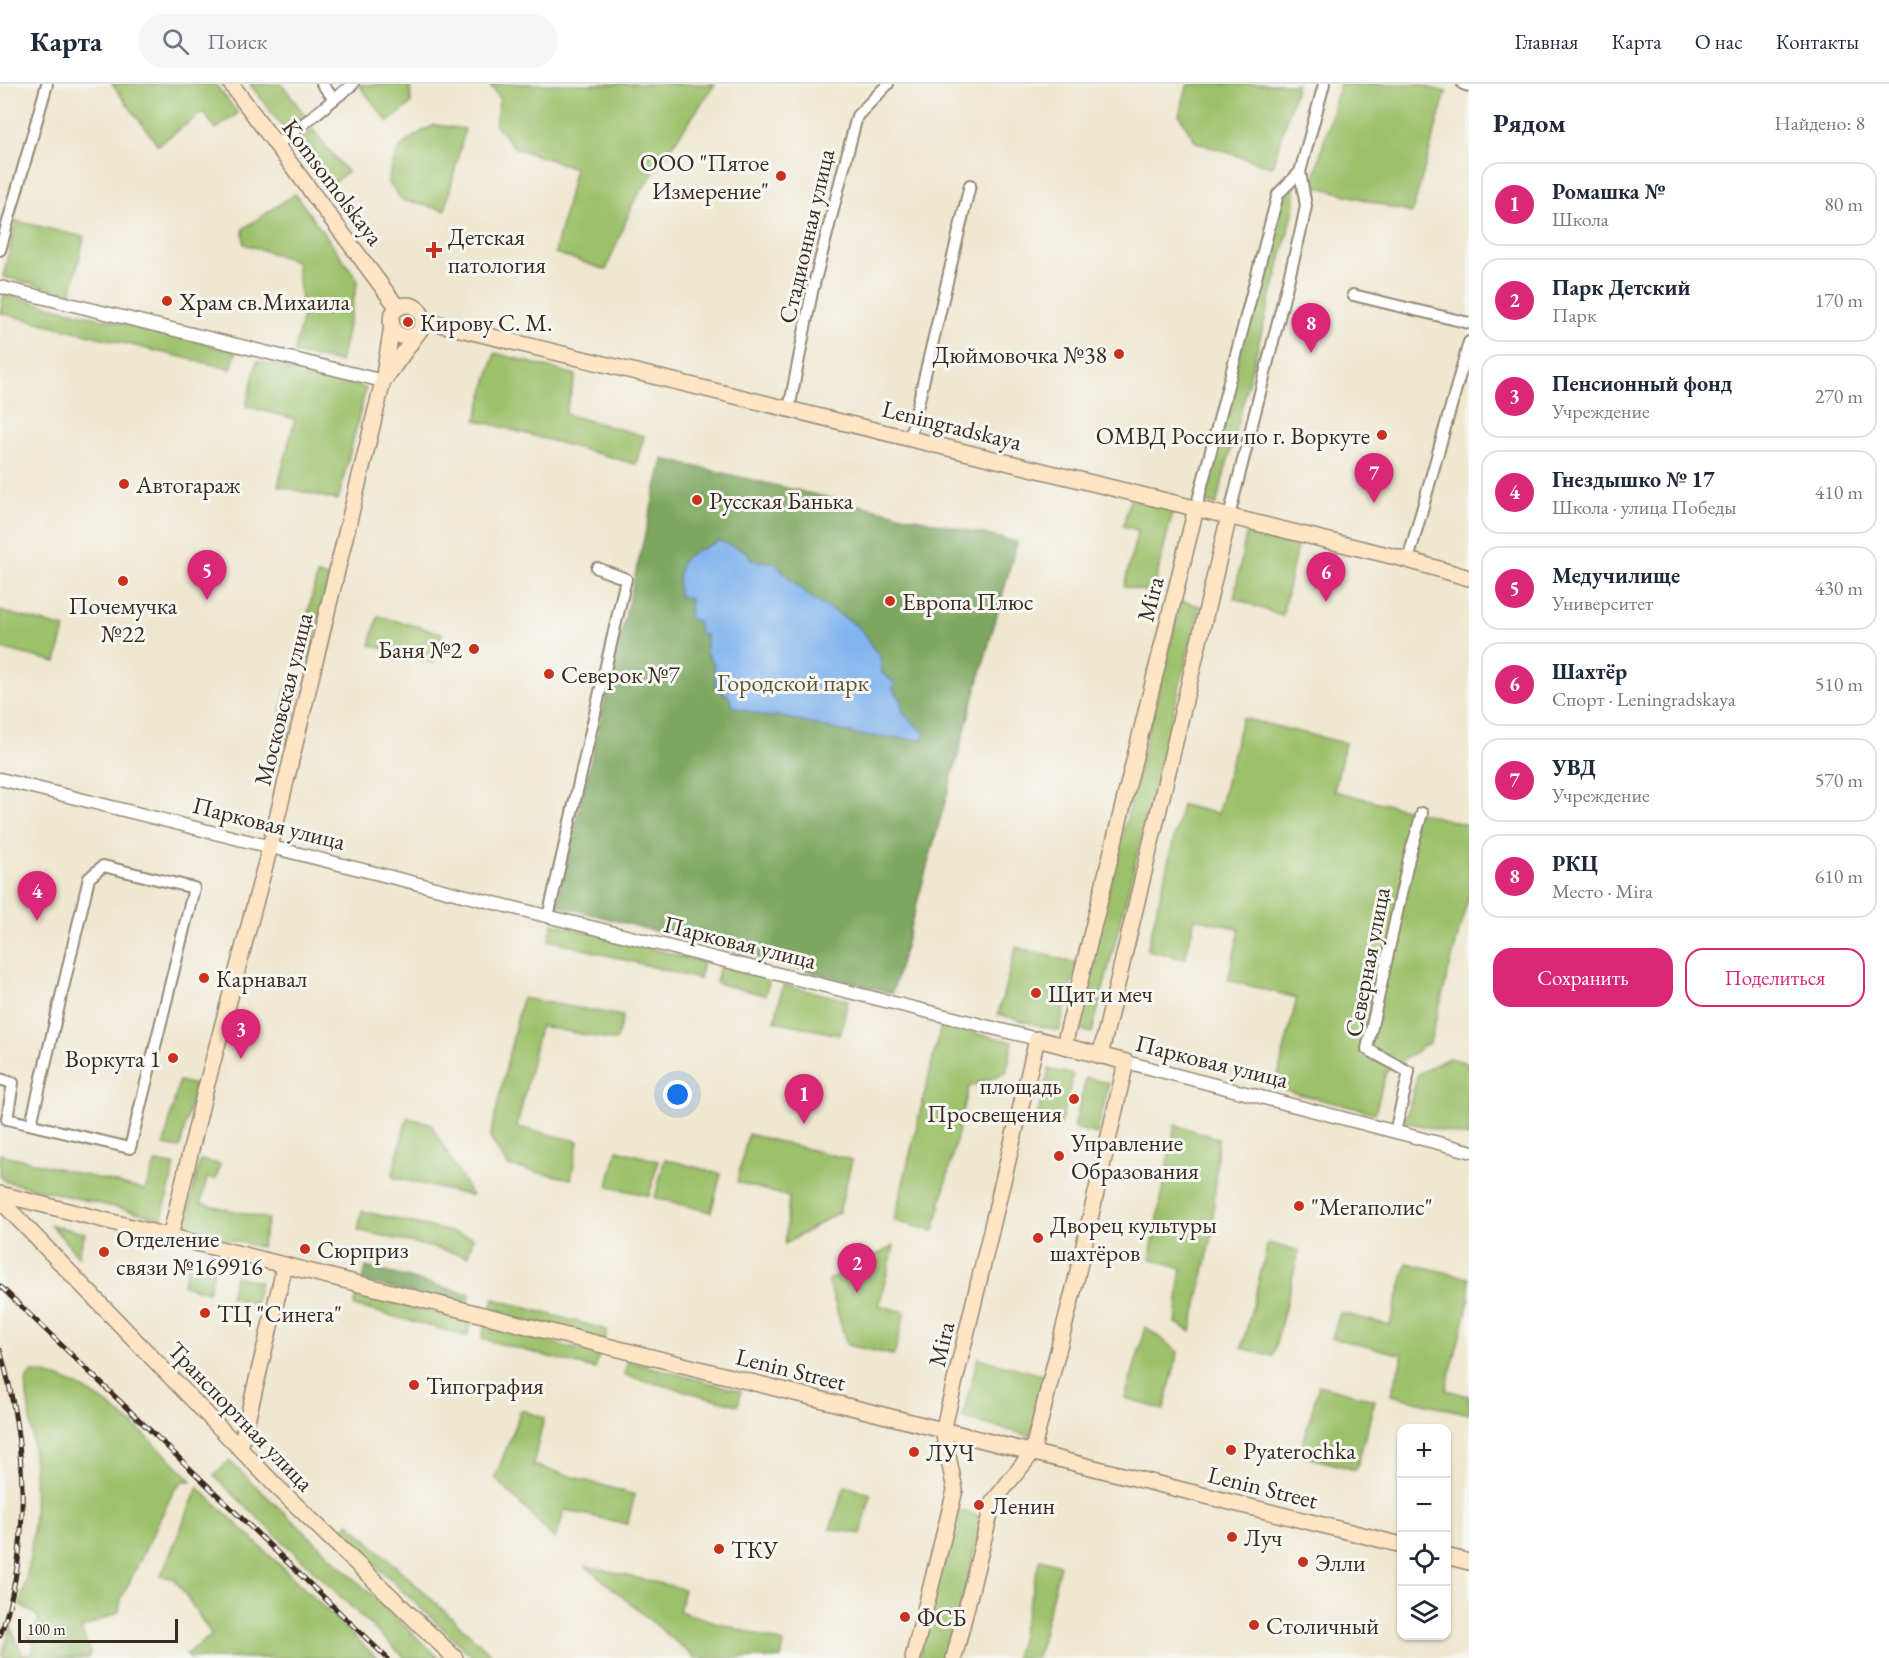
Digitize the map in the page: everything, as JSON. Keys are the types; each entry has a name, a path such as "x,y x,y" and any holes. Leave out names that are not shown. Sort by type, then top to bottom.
{"main road":[{"name":"Komsomolskaya","path":"231,84 398,308"},
{"path":"415,307 420,327 406,337 400,336 392,326 391,318 398,308 415,307"},
{"name":"Московская улица","path":"170,1237 205,1091 270,847 383,381 392,326"},
{"name":"Leningradskaya","path":"420,327 910,438 1408,560 1469,578"},
{"name":"Московская улица","path":"383,381 420,327"},
{"name":"Mira","path":"1064,1046 1196,508"},
{"name":"Mira","path":"1100,1056 1229,516"},
{"name":"Mira","path":"913,1658 955,1490 943,1431 1037,1040"},
{"name":"Парковая улица","path":"1037,1040 1126,1062"},
{"path":"954,1658 993,1502 1032,1453 1076,1280 1126,1062"},
{"name":"Lenin Street","path":"0,1194 1397,1544"},
{"name":"Транспортная улица","path":"0,1200 240,1449 455,1658"},
{"path":"240,1449 285,1265"},
{"path":"1451,1557 1469,1562"}],"street":[{"path":"0,250 47,84"},
{"path":"322,84 334,99"},
{"path":"277,145 353,84"},
{"name":"Стадионная улица","path":"789,410 812,292 856,116 888,84"},
{"name":"Mira","path":"1229,516 1301,230 1306,206 1300,172 1324,84"},
{"path":"1462,84 1469,86"},
{"name":"Mira","path":"1196,508 1278,194 1300,172"},
{"path":"910,438 970,185"},
{"path":"0,287 383,381"},
{"path":"1353,295 1469,323"},
{"path":"1408,560 1469,342"},
{"path":"548,917 626,579 597,568"},
{"name":"Парковая улица","path":"0,779 1037,1040"},
{"name":"Северная улица","path":"1395,1132 1409,1072 1367,1050 1409,858 1422,813"},
{"path":"0,1079 13,1083 6,1119 130,1149 194,888 103,866 89,878 31,1125"},
{"name":"Парковая улица","path":"1126,1062 1469,1151"}],"green space":[{"path":"112,84 215,84 238,113 216,129 203,112 158,145"},
{"path":"250,84 282,84 304,114 284,129"},
{"path":"410,84 411,104 388,122 359,85"},
{"path":"489,84 715,84 634,201 606,270 555,253 575,168 515,148 495,124 500,98"},
{"path":"1188,84 1297,84 1272,167 1196,142 1179,115"},
{"path":"1340,84 1416,84 1446,92 1412,213 1312,185"},
{"path":"435,125 465,129 445,210 402,200 388,182 394,160 402,146 415,135"},
{"path":"312,129 347,172 327,188 293,145"},
{"path":"1294,176 1295,205 1216,505 1201,501 1280,195"},
{"path":"295,194 358,280 340,362 294,353 303,315 296,261 244,244 243,229"},
{"path":"16,221 84,237 71,293 3,277"},
{"path":"4,295 236,351 231,369 0,313"},
{"path":"495,353 576,375 565,414 644,436 636,464 476,420"},
{"path":"257,361 366,388 338,500 278,486 295,419 246,406"},
{"name":"Городской парк","path":"663,459 1017,542 892,993 556,905"},
{"path":"1130,500 1173,510 1153,593 1124,586 1138,530 1123,526"},
{"path":"1246,534 1297,546 1282,616 1234,598"},
{"path":"317,575 329,577 309,662 297,659"},
{"path":"1181,601 1200,606 1092,1033 1074,1028"},
{"path":"0,611 65,628 56,662 0,648"},
{"path":"378,616 442,633 434,663 370,645"},
{"path":"287,686 300,689 288,744 275,741"},
{"path":"1242,718 1345,743 1334,791 1469,825 1469,894 1430,1042 1386,1072 1375,1113 1275,1088 1297,998 1228,980 1240,929 1195,918 1185,959 1147,950 1182,805 1218,814"},
{"path":"553,923 703,962 699,979 549,940"},
{"path":"1016,947 1077,963 1059,1031 998,1014"},
{"path":"720,965 770,978 765,995 716,983"},
{"path":"783,985 848,1000 840,1035 775,1021"},
{"path":"522,998 623,1016 616,1041 540,1026 517,1127 578,1141 571,1179 508,1166 490,1138"},
{"path":"941,1025 1013,1042 1006,1073 969,1087 934,1231 894,1221"},
{"path":"1448,1058 1469,1063 1469,1137 1405,1122 1418,1074"},
{"path":"1049,1069 1073,1075 1060,1126 1036,1121"},
{"path":"1086,1078 1109,1083 1097,1134 1074,1128"},
{"path":"179,1081 195,1085 180,1148 164,1145"},
{"path":"407,1118 430,1123 472,1196 392,1177"},
{"path":"1175,1125 1218,1138 1212,1236 1191,1331 1176,1323 1181,1268 1150,1258"},
{"path":"748,1134 852,1160 839,1212 785,1244 789,1197 737,1182"},
{"path":"617,1150 658,1161 649,1196 608,1186"},
{"path":"0,1154 145,1190 156,1162 175,1165 162,1218 7,1182 0,1176"},
{"path":"665,1159 721,1174 711,1212 655,1198"},
{"path":"200,1160 220,1164 216,1179 207,1178 201,1203 268,1219 261,1247 184,1229"},
{"path":"362,1211 473,1237 468,1256 358,1230"},
{"path":"51,1225 85,1233 78,1256"},
{"path":"1268,1243 1299,1251 1273,1356 1242,1348"},
{"path":"894,1246 879,1305 905,1312 894,1355 847,1345 828,1280"},
{"path":"1407,1263 1469,1278 1469,1301 1446,1390 1469,1396 1469,1414 1391,1395 1403,1355 1332,1338 1340,1313 1390,1325"},
{"path":"189,1264 214,1270 208,1292 183,1285"},
{"path":"366,1267 470,1294 467,1306 362,1281"},
{"path":"235,1276 260,1282 255,1303 230,1297"},
{"path":"357,1292 471,1323 467,1336 354,1306"},
{"path":"494,1299 607,1330 604,1343 490,1313"},
{"path":"485,1325 599,1355 595,1369 482,1339"},
{"path":"1146,1327 1178,1352 1164,1410 1125,1398"},
{"path":"978,1358 1046,1376 1031,1436 962,1418"},
{"path":"628,1361 741,1391 738,1405 624,1375"},
{"path":"31,1373 52,1376 74,1384 97,1397 140,1430 192,1481 183,1481 174,1490 121,1599 119,1612 81,1629 90,1652 88,1658 5,1658 2,1656 11,1626 22,1655 30,1655 35,1644 28,1637 40,1622 36,1615 20,1605 34,1524 33,1441 26,1387 27,1378"},
{"path":"1319,1385 1375,1400 1356,1470 1300,1455"},
{"path":"521,1410 544,1418 533,1465 635,1495 627,1524 565,1510 555,1539 495,1478"},
{"path":"229,1461 439,1658 405,1658 214,1476"},
{"path":"845,1486 871,1494 861,1534 830,1529"},
{"path":"198,1487 377,1658 189,1658 186,1654 212,1635 175,1579 161,1576"},
{"path":"957,1509 983,1518 947,1658 919,1658"},
{"path":"349,1523 495,1658 474,1658 340,1532"},
{"path":"1040,1559 1060,1565 1037,1658 1015,1658"},
{"path":"586,1566 684,1589 679,1611 784,1643 781,1658 695,1658"}],"water":[{"path":"719,541 746,551 752,560 776,563 813,599 856,625 880,655 882,673 895,683 893,689 902,701 905,715 925,733 921,740 858,735 778,716 768,717 733,707 729,696 716,689 714,664 706,653 706,635 700,634 697,621 689,619 690,599 679,596 679,572 684,559 697,550"}],"railway":[{"path":"0,1286 387,1658"},
{"path":"0,1350 16,1421 22,1493 17,1566 0,1636"}],"place":[{"name":"ООО \"Пятое Измерение\"","path":"781,176"},
{"name":"Детская патология","path":"434,250"},
{"name":"Храм св.Михаила","path":"167,301"},
{"name":"Кирову С. М.","path":"408,322"},
{"name":"РКЦ","path":"1311,353"},
{"name":"Дюймовочка №38","path":"1119,354"},
{"name":"ОМВД России по г. Воркуте","path":"1382,435"},
{"name":"Автогараж","path":"124,484"},
{"name":"Русская Банька","path":"697,500"},
{"name":"УВД","path":"1374,503"},
{"name":"Почемучка №22","path":"123,581"},
{"name":"Медучилище","path":"207,600"},
{"name":"Европа Плюс","path":"890,601"},
{"name":"Шахтёр","path":"1326,602"},
{"name":"Баня №2","path":"474,649"},
{"name":"Северок №7","path":"549,674"},
{"name":"Гнездышко № 17","path":"37,921"},
{"name":"Карнавал","path":"204,978"},
{"name":"Щит и меч","path":"1036,993"},
{"name":"Воркута 1","path":"173,1058"},
{"name":"Пенсионный фонд","path":"241,1059"},
{"name":"площадь Просвещения","path":"1074,1099"},
{"name":"Ромашка №","path":"804,1124"},
{"name":"Управление Образования","path":"1059,1156"},
{"name":"\"Мегаполис\"","path":"1299,1206"},
{"name":"Дворец культуры шахтёров","path":"1038,1238"},
{"name":"Сюрприз","path":"305,1249"},
{"name":"Отделение связи №169916","path":"104,1252"},
{"name":"Парк Детский","path":"857,1293"},
{"name":"ТЦ \"Синега\"","path":"205,1313"},
{"name":"Типография","path":"414,1385"},
{"name":"Pyaterochka","path":"1231,1450"},
{"name":"ЛУЧ","path":"914,1452"},
{"name":"Ленин","path":"979,1505"},
{"name":"Луч","path":"1232,1537"},
{"name":"ТКУ","path":"719,1549"},
{"name":"Элли","path":"1303,1562"},
{"name":"ФСБ","path":"905,1617"},
{"name":"Столичный","path":"1254,1625"}]}
